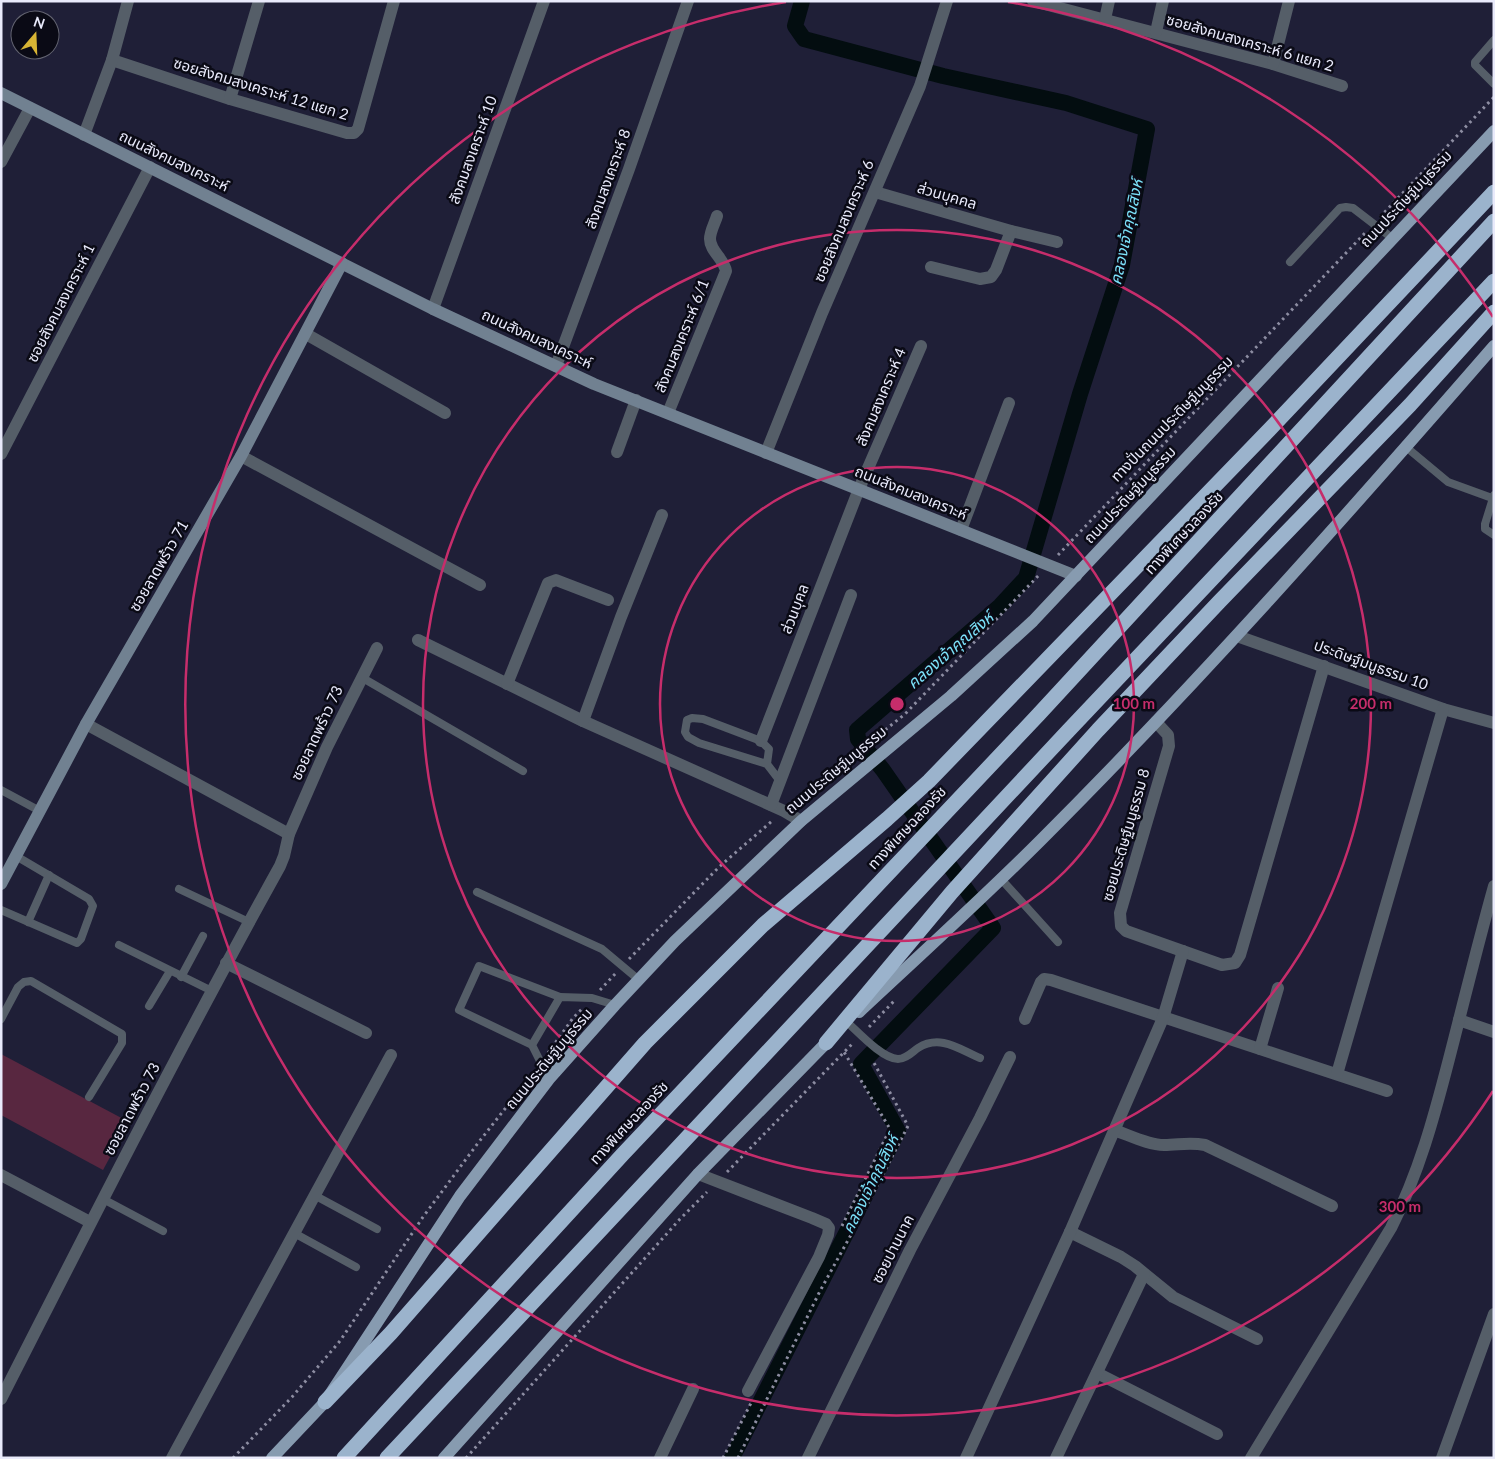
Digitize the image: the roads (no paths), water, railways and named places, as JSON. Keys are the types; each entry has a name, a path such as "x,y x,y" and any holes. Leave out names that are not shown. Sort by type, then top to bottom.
{"highway":[{"path":"325,1402 397,1326 645,1043 763,924 929,781 1269,430 1494,192"},
{"name":"ทางพิเศษฉลองรัช","path":"344,1458 623,1154 1039,714 1494,221"},
{"path":"386,1458 1068,731 1494,281"},
{"path":"826,1043 952,892 1098,730 1410,405 1494,312"}],"main road":[{"name":"ถนนสังคมสงเคราะห์","path":"1,93 434,309 556,366 858,490 1076,576"},
{"name":"ถนนประดิษฐ์มนูธรรม","path":"272,1458 325,1402 460,1196 549,1080 615,1005 718,899 801,821 951,696 1033,621 1494,131"},
{"name":"ซอยลาดพร้าว 71","path":"1,884 86,724 241,456 342,263"},
{"path":"444,1458 698,1174 826,1043 1001,879 1156,722 1237,636 1494,346"}],"street":[{"path":"84,135 112,60 128,1"},
{"path":"230,99 260,1"},
{"name":"ซอยสังคมสงเคราะห์ 12 แยก 2","path":"112,60 230,99 347,133 354,133 358,130 394,1"},
{"name":"สังคมสงเคราะห์ 10","path":"434,309 544,1"},
{"name":"สังคมสงเคราะห์ 8","path":"556,366 688,1"},
{"name":"ซอยสังคมสงเคราะห์ 6","path":"766,452 822,313 920,86 947,1"},
{"name":"ซอยสังคมสงเคราะห์ 6 แยก 2","path":"1032,1 1273,64 1342,86"},
{"path":"1105,19 1110,1"},
{"path":"1156,32 1163,1"},
{"path":"1273,64 1288,1"},
{"path":"1,162 30,108"},
{"name":"ซอยสังคมสงเคราะห์ 1","path":"1,454 150,167"},
{"name":"ส่วนบุคคล","path":"875,192 1057,242"},
{"name":"สังคมสงเคราะห์ 6/1","path":"668,413 726,272 711,243 710,236 717,216"},
{"path":"931,267 980,279 992,277 1011,230"},
{"path":"306,334 445,413"},
{"name":"สังคมสงเคราะห์ 4","path":"858,490 921,346"},
{"path":"617,452 636,400"},
{"path":"960,530 1009,402"},
{"path":"241,456 480,585"},
{"name":"ส่วนบุคล","path":"761,741 858,490"},
{"path":"583,721 621,617 662,515"},
{"path":"507,684 548,583 556,580 608,600"},
{"path":"771,805 851,595"},
{"name":"ประดิษฐ์มนูธรรม 10","path":"1237,636 1443,709 1494,723"},
{"path":"418,640 583,721 771,805 801,821"},
{"name":"ซอยลาดพร้าว 73","path":"1,1399 90,1222 226,963 280,866 288,834 327,747 377,648"},
{"name":"ซอยประดิษฐ์มนูธรรม 8","path":"1156,722 1168,735 1169,746 1120,913 1121,926 1126,931 1222,965 1235,963 1240,955 1324,666"},
{"path":"1336,1074 1443,709"},
{"path":"86,724 288,834"},
{"path":"1252,1458 1391,1228 1406,1198 1417,1171 1459,1020 1489,923 1494,886"},
{"path":"966,1458 1070,1232 1163,1018 1183,951"},
{"path":"226,963 366,1033"},
{"path":"1025,1018 1040,982 1044,979 1051,980 1387,1091"},
{"path":"1260,1049 1278,988"},
{"path":"1459,1020 1494,1032"},
{"path":"172,1458 391,1055"},
{"name":"ซอยปานนาค","path":"808,1458 910,1250 1010,1057"},
{"path":"1114,1130 1154,1144 1164,1145 1192,1142 1205,1145 1332,1206"},
{"path":"698,1174 812,1218 826,1224 829,1228 819,1257 748,1391"},
{"path":"1,1176 90,1222"},
{"path":"1070,1232 1121,1257 1173,1297 1257,1339"},
{"path":"1056,1458 1144,1274"},
{"path":"1442,1458 1494,1314"},
{"path":"1097,1373 1217,1434"},
{"path":"660,1458 693,1389"}],"lane":[{"path":"1494,40 1475,60 1475,63 1494,84"},
{"path":"1290,262 1340,208 1353,208 1392,238"},
{"path":"1406,447 1448,482 1493,496 1485,529 1494,535"},
{"path":"361,678 523,771"},
{"path":"767,764 769,750 761,741 703,719 692,718 687,720 685,732 688,737 699,743 767,764 780,781"},
{"path":"1,790 40,811"},
{"path":"1,910 77,943 82,939 93,906 92,902 16,856"},
{"path":"28,922 49,875"},
{"path":"1001,879 1058,942"},
{"path":"179,889 249,922"},
{"path":"477,892 602,948 639,980"},
{"path":"181,977 202,936"},
{"path":"119,945 212,991"},
{"path":"549,1080 532,1045 459,1010 480,966 560,997 592,998 615,1005"},
{"path":"149,1006 170,971"},
{"path":"1,1020 18,988 24,982 31,981 122,1034 122,1043 89,1097"},
{"path":"532,1045 560,997"},
{"path":"848,1023 887,1055 899,1059 905,1058 930,1042 948,1044 980,1058"},
{"path":"314,1195 377,1228"},
{"path":"103,1199 163,1231"},
{"path":"294,1233 356,1268"}],"waterway":[{"name":"คลองเจ้าคุณสิงห์","path":"732,1458 898,1131 861,1064 993,928 883,770 858,739 857,730 1000,606 1026,578 1080,394 1122,265 1147,129 1066,103 943,76 804,39 795,26 802,1"}]}
